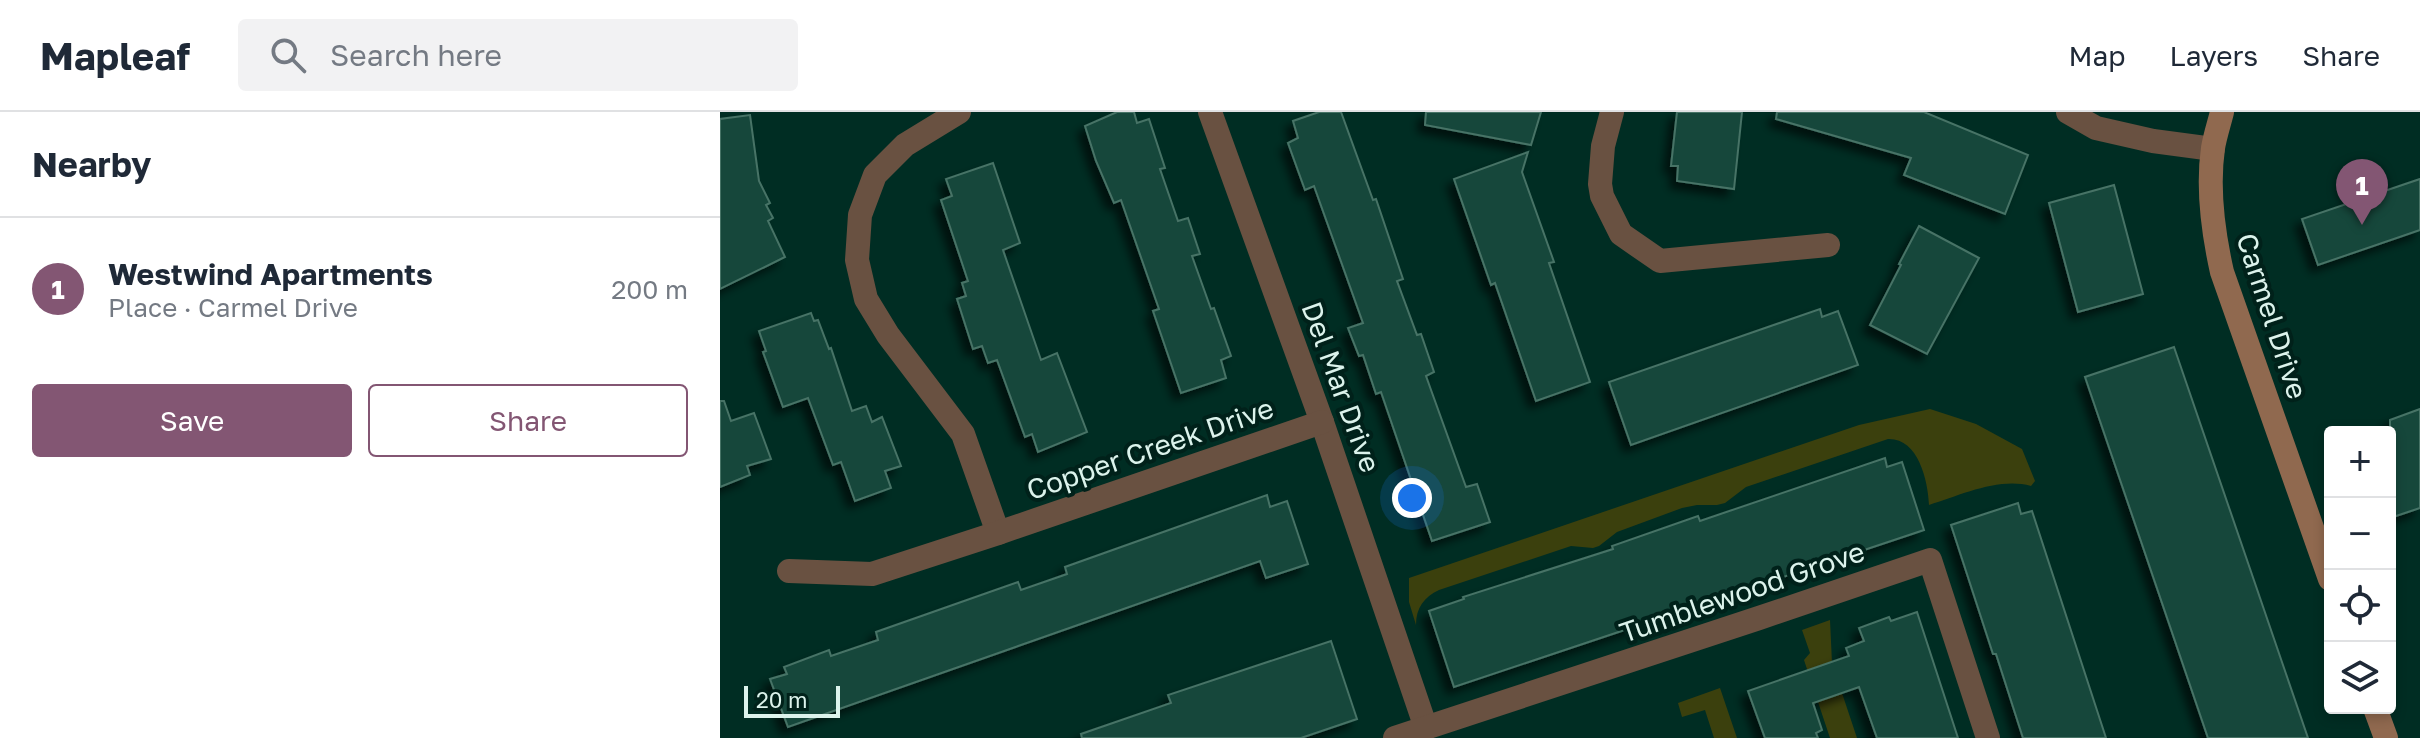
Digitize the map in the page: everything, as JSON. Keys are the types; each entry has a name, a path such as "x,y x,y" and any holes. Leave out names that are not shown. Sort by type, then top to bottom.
{"street":[{"name":"Copper Creek Drive","path":"959,112 905,145 875,175 860,215 857,260 866,299 880,323 963,434 998,533"},
{"name":"Del Mar Drive","path":"1210,112 1322,422 1426,728"},
{"path":"1612,112 1603,146 1602,196 1621,234 1660,261 1828,245"},
{"path":"2068,112 2096,128 2153,141 2213,149"},
{"name":"Carmel Drive","path":"2222,112 2213,149 2213,229 2222,272 2327,570"},
{"name":"Copper Creek Drive","path":"789,571 872,574 1322,422"},
{"name":"Tumblewood Grove","path":"1397,738 1930,560 1988,738"},
{"path":"2377,714 2386,738"}],"green space":[{"path":"1930,409 1976,424 2022,449 2035,481 2031,486 1993,485 1929,505 1923,473 1914,453 1907,445 1888,439 1746,487 1725,503 1682,508 1617,532 1599,546 1571,546 1439,590 1422,604 1416,625 1409,602 1409,578 1859,425"},
{"path":"1830,620 1832,663 1857,738 1830,738 1804,660 1810,653 1802,630"},
{"path":"1720,688 1737,738 1714,738 1705,710 1682,717 1678,703"}],"building":[{"path":"1117,112 1134,112 1137,123 1149,119 1165,168 1160,169 1178,221 1188,218 1200,254 1192,256 1231,356 1221,360 1226,378 1181,393 1153,311 1159,309 1121,200 1114,203 1085,126"},
{"path":"1319,112 1341,112 1373,200 1376,199 1403,279 1397,281 1434,372 1426,376 1466,487 1477,484 1490,522 1432,541 1381,392 1376,394 1363,355 1359,356 1348,328 1363,323 1314,186 1305,190 1288,143 1298,138 1293,121"},
{"path":"1426,112 1541,112 1531,145 1425,125"},
{"path":"1677,112 1742,112 1734,189 1677,181 1678,166 1671,166"},
{"path":"1777,112 1924,112 2028,155 2005,214 1904,175 1911,158 1776,119"},
{"path":"750,115 759,181 770,203 766,205 773,218 768,221 785,257 720,289 720,119"},
{"path":"1528,152 1522,172 1554,262 1549,263 1590,382 1536,401 1495,283 1491,285 1454,179"},
{"path":"993,163 1020,243 1003,250 1041,360 1057,353 1087,432 1038,452 1032,434 1025,437 997,360 988,363 982,346 973,349 957,299 966,296 962,283 968,281 941,200 952,196 946,179"},
{"path":"2420,179 2420,230 2318,265 2302,219"},
{"path":"2114,185 2143,294 2078,312 2049,203"},
{"path":"1919,226 1979,258 1927,354 1870,325"},
{"path":"1820,309 1822,317 1838,311 1858,365 1631,445 1609,382"},
{"path":"811,313 814,321 818,320 831,348 852,411 866,406 872,422 882,417 901,466 885,471 891,488 855,501 841,462 833,465 808,398 783,407 763,352 766,351 759,331"},
{"path":"2174,347 2308,738 2208,738 2085,377"},
{"path":"720,401 724,401 731,421 754,413 771,459 747,466 750,475 720,487"},
{"path":"2420,409 2420,508 2396,516 2396,426 2390,426 2390,420"},
{"path":"1885,458 1887,467 1902,462 1924,530 1454,687 1429,611 1463,597 1613,549 1612,546 1698,516 1700,521"},
{"path":"1267,495 1270,507 1287,501 1308,564 1266,578 1260,561 788,727 770,679 787,674 784,667 829,650 831,656 878,640 876,632 1018,582 1021,590 1067,574 1065,567"},
{"path":"2018,503 2021,514 2032,511 2106,738 2023,738 1951,525"},
{"path":"1917,612 1958,738 1877,738 1859,687 1813,703 1822,730 1816,733 1818,738 1765,738 1748,691 1849,656 1846,648 1864,641 1859,628 1889,617 1891,621"},
{"path":"1331,641 1357,719 1301,738 1082,738 1081,734 1171,703 1168,695"}],"place":[{"name":"Westwind Apartments","path":"2362,225"}]}
